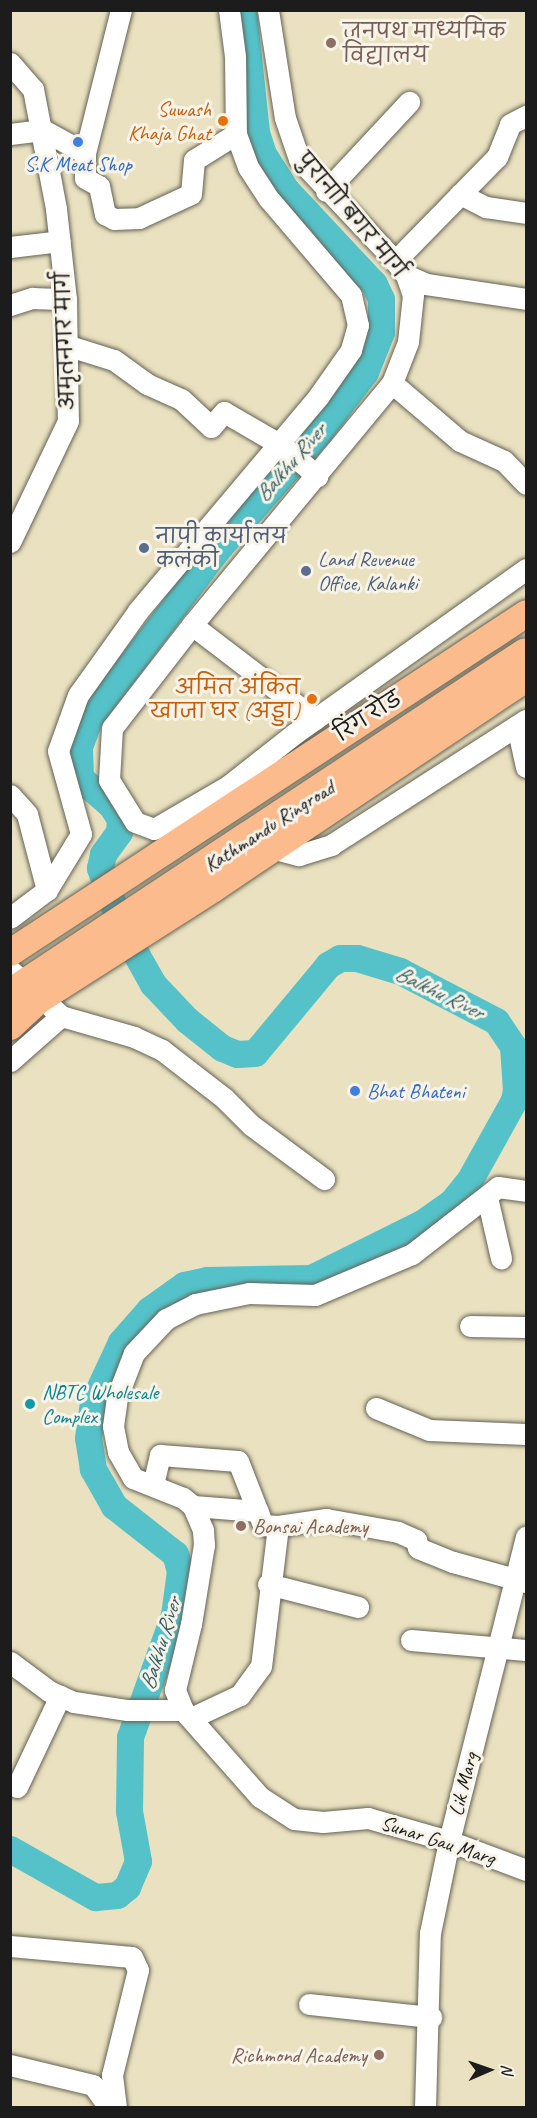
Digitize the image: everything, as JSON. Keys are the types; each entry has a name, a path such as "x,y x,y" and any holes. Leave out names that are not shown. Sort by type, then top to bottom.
{"highway":[{"name":"Kathmandu Ringroad","path":"195,865 526,634"},
{"name":"Kathmandu Ringroad","path":"17,978 526,654"}],"main road":[{"name":"रिंग रोड","path":"195,865 211,821 526,613"},
{"path":"195,865 272,848 526,678"},
{"path":"10,1026 17,978"}],"street":[{"path":"121,10 85,153 85,178 99,186 105,214 114,219 139,218 191,194 194,160 236,134"},
{"path":"10,918 47,890 81,834 58,751 78,695 138,610 282,446 351,350 358,325 351,295 269,199 248,167 236,134 235,56 229,10"},
{"name":"पुरानाो बगर मार्ग","path":"268,10 292,142 299,159 326,191 401,268 413,295 408,342 392,383 314,473 112,728 109,780 135,822 154,829 228,786 315,719"},
{"name":"अमृतनगर मार्ग","path":"10,63 33,89 43,130 44,159 60,241 66,299 68,421 10,542"},
{"path":"326,191 409,102"},
{"path":"526,116 510,124 497,157 460,194 401,268 426,284 526,299"},
{"path":"10,135 43,130 85,153"},
{"path":"460,194 486,207 526,213"},
{"path":"10,247 60,241"},
{"path":"10,305 32,298 66,299"},
{"path":"66,345 114,360 147,384 181,399 211,427 224,412 282,446 314,473"},
{"path":"392,383 459,441 504,461 526,484"},
{"path":"192,625 315,719 526,569"},
{"path":"272,848 299,855 331,846 522,723 526,767"},
{"path":"10,795 29,820 47,890"},
{"path":"17,978 61,1016 134,1037 162,1050 224,1098 251,1125 324,1179"},
{"path":"10,1061 61,1016"},
{"path":"258,1511 193,1506 153,1485 133,1478 123,1465 113,1426 127,1364 166,1319 195,1304 234,1294 315,1295 342,1286 412,1254 487,1197 498,1186 526,1191"},
{"path":"487,1197 501,1258"},
{"path":"470,1326 526,1326"},
{"path":"376,1408 429,1430 526,1434"},
{"path":"153,1485 160,1455 238,1461 263,1525 278,1526 326,1519 398,1532 416,1540 418,1548 453,1562 522,1581"},
{"path":"183,1713 175,1690 204,1545 193,1506"},
{"path":"10,1662 67,1699 127,1710 183,1713 240,1695 261,1666 268,1584 276,1562 278,1526"},
{"name":"Lik Marg","path":"425,2108 431,2017 430,1933 449,1841 497,1650 522,1581 526,1537"},
{"path":"268,1584 358,1607"},
{"path":"411,1640 497,1650 526,1650"},
{"path":"17,1787 67,1699"},
{"name":"Sunar Gau Marg","path":"183,1713 260,1797 294,1819 323,1822 368,1818 449,1841 526,1870"},
{"path":"10,1946 132,1957 138,1970 112,2075 116,2108"},
{"path":"309,2004 431,2017"},
{"path":"10,2065 93,2085 110,2108"}],"waterway":[{"name":"Balkhu River","path":"10,1849 95,1897 117,1895 127,1887 138,1861 129,1811 130,1737 174,1615 180,1571 175,1554 114,1506 93,1469 88,1438 93,1402 121,1342 149,1310 184,1285 207,1280 311,1278 422,1223 451,1203 469,1181 514,1100 516,1090 513,1046 496,1021 400,971 357,958 340,958 328,965 255,1053 237,1054 222,1048 187,1020 153,984 122,929 100,868 103,854 119,832 120,819 111,805 80,778 79,747 90,717 216,551 320,431 365,372 381,332 381,299 374,284 286,190 263,154 256,132 243,10"}],"place":[{"name":"जनपथ माध्यमिक विद्यालय","path":"331,43"},
{"name":"Suwash Khaja Ghat","path":"223,121"},
{"name":"S.K Meat Shop","path":"78,142"},
{"name":"नापी कार्यालय कलंकी","path":"144,548"},
{"name":"Land Revenue Office, Kalanki","path":"306,571"},
{"name":"अमित अंकित खाजा घर (अड्डा)","path":"312,699"},
{"name":"Bhat Bhateni","path":"355,1091"},
{"name":"NBTC Wholesale Complex","path":"30,1404"},
{"name":"Bonsai Academy","path":"241,1526"},
{"name":"Richmond Academy","path":"379,2055"}]}
